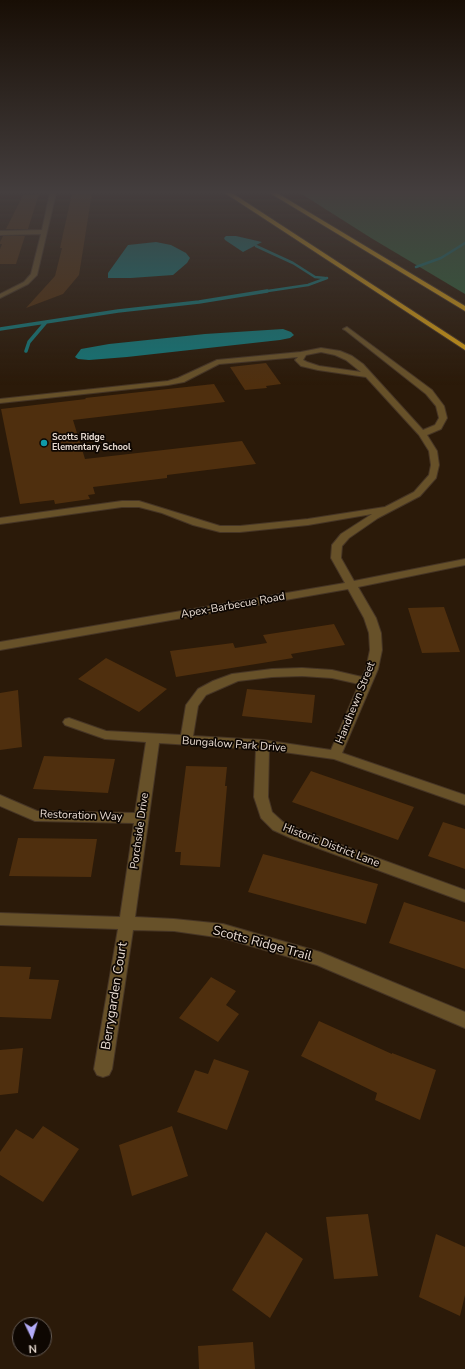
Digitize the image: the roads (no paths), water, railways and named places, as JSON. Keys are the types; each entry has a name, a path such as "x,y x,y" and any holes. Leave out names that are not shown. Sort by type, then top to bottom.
{"highway":[{"path":"326,257 465,348"},
{"path":"379,257 465,309"}],"street":[{"path":"0,296 26,283 34,274 38,257"},
{"path":"347,329 429,392 440,406 443,418 438,427 422,434"},
{"path":"0,401 168,383 180,380 217,362 303,354 312,350 321,350 337,353 349,358 368,374 422,434 433,452 436,465 433,476 417,494 392,507 308,522 220,530 196,523 165,511 139,504 122,504 0,521"},
{"path":"303,354 299,360 304,364 318,368 368,374"},
{"name":"Handhewn Street","path":"335,755 372,669 376,650 375,633 370,618 336,558 337,545 345,536 392,507"},
{"name":"Apex-Barbecue Road","path":"0,646 352,585 465,562"},
{"path":"186,741 192,705 202,692 217,684 236,677 272,673 302,672 332,674 366,682"},
{"name":"Bungalow Park Drive","path":"69,722 106,735 263,745 335,755 465,800"},
{"name":"Porchside Drive","path":"127,924 153,739"},
{"name":"Historic District Lane","path":"263,745 261,797 266,814 278,826 328,846 465,896"},
{"name":"Restoration Way","path":"0,800 36,816 142,818"},
{"name":"Scotts Ridge Trail","path":"0,919 174,926 223,931 320,959 465,1020"},
{"name":"Berrygarden Court","path":"103,1069 127,924"}],"water":[{"path":"120,257 190,258 187,263 173,275 108,278 108,273"},
{"path":"283,329 294,335 290,338 280,340 127,357 89,360 78,359 75,357 81,349 109,344 205,334"}],"waterway":[{"path":"280,257 293,263 315,277 325,278"},
{"path":"416,267 443,257"},
{"path":"261,292 308,285 327,278"},
{"path":"0,329 118,311 199,302 267,291"},
{"path":"26,351 29,342 46,322"}],"place":[{"name":"Scotts Ridge Elementary School","path":"44,443"}]}
